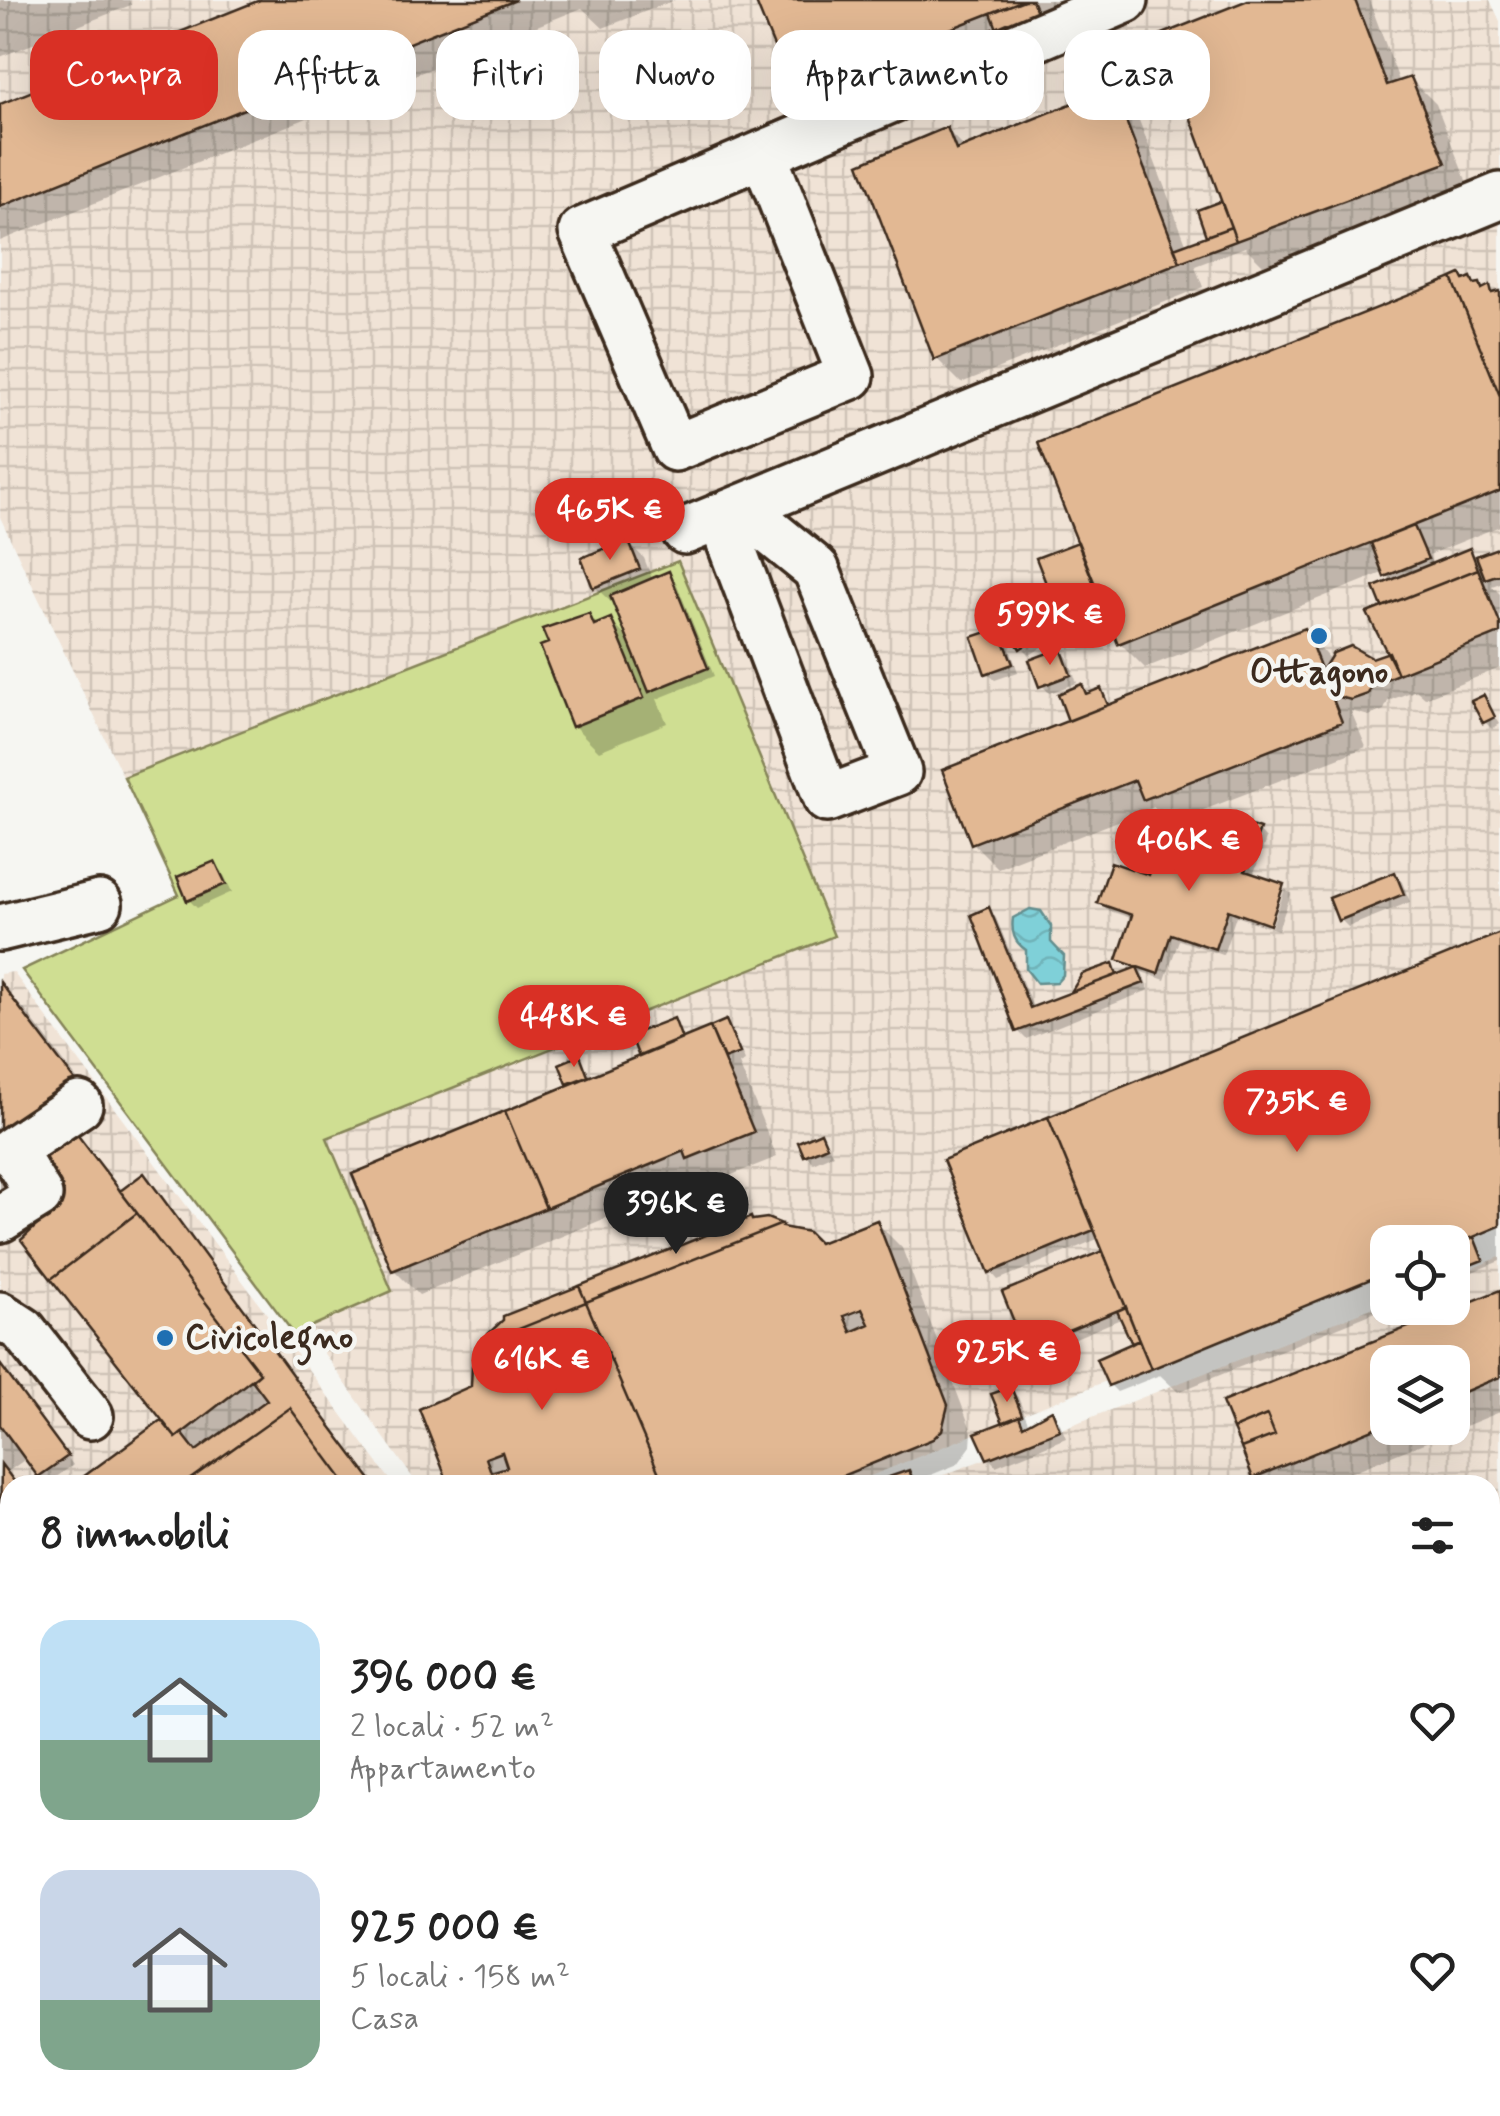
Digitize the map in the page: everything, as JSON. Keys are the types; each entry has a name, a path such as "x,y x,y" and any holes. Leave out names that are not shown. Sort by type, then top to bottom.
{"street":[{"path":"763,154 852,376 675,448 582,231 763,154 1125,0"},
{"path":"715,518 1500,196"},
{"path":"715,518 816,569 898,772 827,798 715,518"},
{"path":"0,928 99,904"},
{"path":"0,1219 39,1196 12,1150 79,1105"},
{"path":"0,1315 23,1330 90,1416"}],"shaded area":[{"path":"0,0 1490,0 1500,21 1500,1223 1470,1235 1470,1225 1370,1225 1370,1275 873,1475 411,1475 305,1327 22,970 179,895 0,517"},
{"path":"13,972 387,1475 0,1475 0,974"},
{"path":"1500,1257 1500,1475 944,1475 1370,1309 1370,1325 1470,1325 1470,1269"}],"green space":[{"path":"678,561 834,936 327,1138 392,1291 294,1334 22,970 179,895 124,777"}],"water":[{"path":"1030,909 1041,911 1051,926 1051,942 1064,956 1063,975 1057,982 1037,983 1026,969 1026,950 1016,940 1012,923 1013,918"}],"building":[{"path":"260,0 516,0 416,40 416,30 238,30 238,112 218,120 218,30 185,30"},
{"path":"755,0 1024,0 948,30 771,30 771,39"},
{"path":"1032,0 1041,21 1018,30 997,30 991,13"},
{"path":"1248,0 1355,0 1387,85 1411,77 1446,163 1236,241 1191,120 1210,120 1210,30 1173,30"},
{"path":"30,92 30,120 217,120 0,207 0,104"},
{"path":"1064,107 1064,120 1126,120 1180,262 934,360 859,164 947,127 956,150 1031,120 1044,120 1044,115"},
{"path":"1221,201 1231,227 1206,236 1197,210"},
{"path":"1231,227 1236,241 1180,262 1174,248"},
{"path":"1461,274 1464,280 1471,277 1474,284 1480,283 1482,289 1490,285 1492,293 1500,291 1500,396 1452,278"},
{"path":"1452,278 1500,396 1500,491 1118,644 1038,443"},
{"path":"1414,526 1428,559 1384,577 1371,543"},
{"path":"628,539 640,569 593,588 581,558"},
{"path":"1078,542 1110,622 1068,639 1036,558"},
{"path":"1500,547 1500,574 1485,579 1476,556"},
{"path":"1470,548 1478,569 1382,607 1374,587"},
{"path":"1478,569 1500,623 1500,633 1398,674 1367,613"},
{"path":"669,571 708,668 649,692 610,596"},
{"path":"1039,607 1049,628 1040,633 1029,612"},
{"path":"589,613 594,625 611,618 644,698 572,727 540,646 548,643 542,629"},
{"path":"1027,619 1038,637 1020,649 1009,631"},
{"path":"999,628 1013,664 985,674 972,637"},
{"path":"1305,628 1342,722 1143,800 1135,780 971,844 942,770"},
{"path":"1351,646 1372,658 1389,652 1398,674 1351,700 1331,695 1322,671 1333,653"},
{"path":"1061,648 1071,675 1039,687 1029,660"},
{"path":"1082,684 1086,694 1101,688 1108,705 1068,721 1058,694"},
{"path":"1484,695 1495,717 1483,723 1471,701"},
{"path":"1219,815 1260,829 1245,871 1284,884 1270,925 1228,910 1215,949 1171,934 1158,974 1117,960 1132,915 1097,903 1111,862 1149,875 1162,840 1205,855"},
{"path":"215,861 226,884 187,901 177,877"},
{"path":"1395,872 1404,894 1338,921 1329,898"},
{"path":"989,907 1030,1008 1137,967 1144,983 1016,1032 971,915"},
{"path":"1500,933 1500,1226 1470,1238 1470,1225 1370,1225 1370,1279 1151,1369 1048,1117"},
{"path":"1113,963 1117,975 1071,992 1082,974"},
{"path":"0,982 82,1090 0,1151"},
{"path":"674,1018 682,1039 639,1057 630,1035"},
{"path":"726,1020 740,1053 724,1059 710,1027"},
{"path":"710,1027 754,1132 687,1159 684,1151 546,1208 505,1111"},
{"path":"580,1055 588,1076 567,1084 559,1064"},
{"path":"505,1111 546,1208 392,1271 352,1174"},
{"path":"1048,1117 1094,1230 989,1273 943,1160"},
{"path":"73,1129 137,1213 51,1279 21,1240 46,1217 25,1166"},
{"path":"821,1132 827,1146 804,1156 798,1142"},
{"path":"144,1173 367,1475 340,1475 290,1408 196,1475 86,1475 161,1420 176,1438 182,1433 196,1451 267,1400 252,1380 260,1373 120,1191"},
{"path":"137,1213 260,1373 176,1438 51,1279"},
{"path":"751,1217 782,1224 586,1302 579,1286"},
{"path":"877,1220 948,1405 942,1430 933,1439 845,1475 660,1475 586,1302 782,1224 808,1232 819,1243","holes":["862,1309 869,1324 851,1332 844,1316"]},
{"path":"1474,1237 1483,1260 1470,1265 1470,1239"},
{"path":"1102,1251 1126,1307 1025,1349 1002,1292"},
{"path":"579,1286 586,1302 484,1343 503,1316"},
{"path":"1500,1290 1500,1377 1470,1390 1470,1345 1370,1345 1370,1430 1260,1475 1252,1475 1241,1448 1275,1435 1267,1415 1233,1429 1222,1402 1413,1325 1470,1325 1470,1302"},
{"path":"586,1302 660,1475 445,1475 419,1409 471,1386 472,1366 486,1345","holes":["502,1452 507,1467 491,1472 486,1458"]},
{"path":"1126,1307 1139,1340 1132,1344 1117,1311"},
{"path":"1139,1340 1151,1369 1108,1386 1096,1359"},
{"path":"0,1364 68,1456 37,1475 0,1425"},
{"path":"1011,1387 1022,1415 1003,1423 991,1394"},
{"path":"290,1408 340,1475 196,1475"},
{"path":"1052,1410 1060,1430 987,1459 975,1433 1019,1416 1023,1426"},
{"path":"1267,1415 1275,1435 1241,1448 1233,1429"}],"place":[{"name":"Ottagono","path":"1319,636"},
{"name":"Civicolegno","path":"165,1338"}]}
